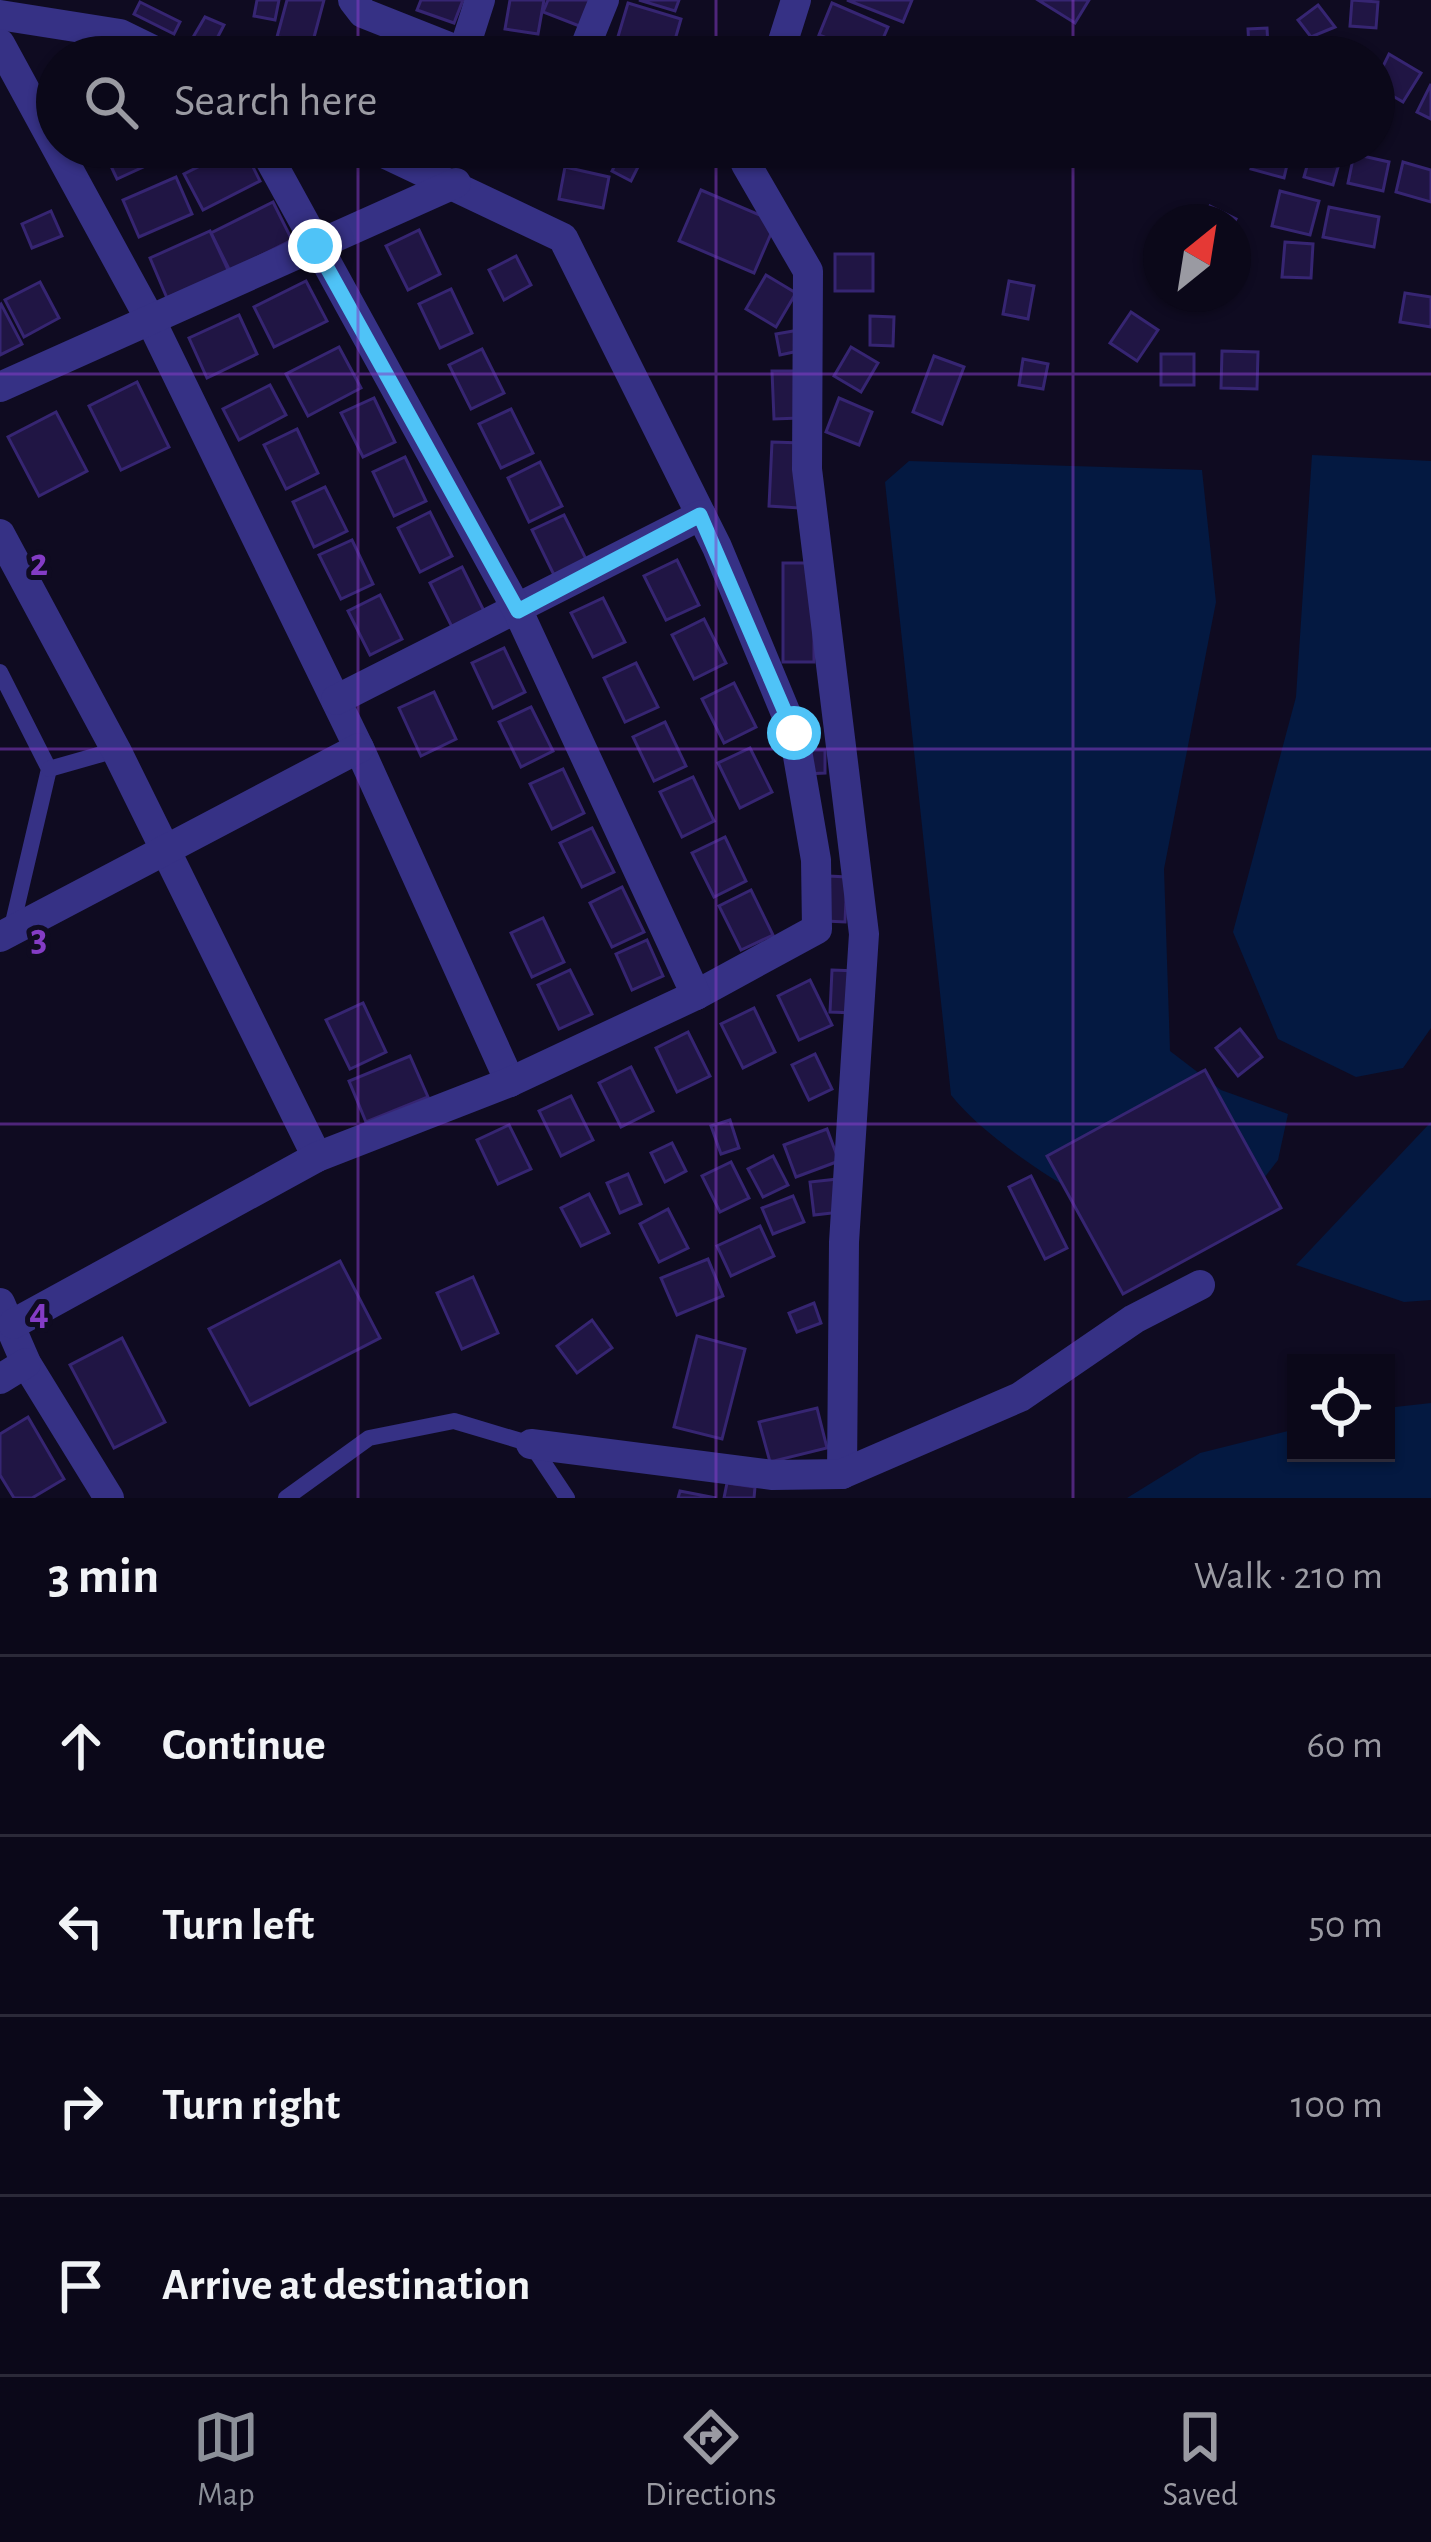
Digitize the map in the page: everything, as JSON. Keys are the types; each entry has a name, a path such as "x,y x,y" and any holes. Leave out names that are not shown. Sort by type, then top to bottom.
{"street":[{"path":"353,0 363,13 420,36"},
{"path":"472,36 480,0"},
{"path":"589,36 604,0"},
{"path":"785,36 796,0"},
{"path":"0,15 124,36"},
{"path":"0,44 36,110"},
{"path":"68,168 152,321 336,700 510,1082"},
{"path":"274,168 518,611 696,994"},
{"path":"109,1498 13,1371 6,1313 317,1156 510,1082 696,994 817,929 816,860 794,733 700,515 563,238 420,168"},
{"path":"748,168 808,271 807,469 864,934 844,1243 842,1474"},
{"path":"0,387 455,183"},
{"path":"336,700 700,515"},
{"path":"0,534 116,750 317,1156"},
{"path":"5,934 359,748"},
{"path":"531,1444 773,1475 842,1474 1020,1397 1134,1319 1200,1285"}],"lane":[{"path":"0,672 50,769 5,934"},
{"path":"50,769 116,750"},
{"path":"286,1498 369,1438 454,1421 531,1444 568,1498"}],"water":[{"path":"1312,455 1431,461 1431,1028 1403,1068 1356,1077 1278,1039 1233,932 1296,697"},
{"path":"909,461 1202,470 1216,602 1164,869 1170,1051 1221,1090 1288,1114 1278,1160 1230,1222 1165,1226 1122,1215 1068,1188 1013,1152 951,1095 885,482"},
{"path":"1431,1122 1431,1300 1404,1302 1296,1265"},
{"path":"1431,1403 1431,1498 1127,1498 1200,1453 1287,1431 1287,1462 1395,1462 1395,1407"}],"building":[{"path":"257,0 279,0 275,20 254,16"},
{"path":"287,0 324,0 314,36 277,36"},
{"path":"421,0 463,0 454,23 417,10"},
{"path":"510,0 544,0 538,34 505,29"},
{"path":"548,0 593,0 582,27 543,12"},
{"path":"639,0 679,0 675,11"},
{"path":"847,0 912,0 903,22"},
{"path":"1038,0 1089,0 1075,23"},
{"path":"1352,0 1378,2 1376,28 1350,26"},
{"path":"140,2 180,22 174,34 134,14"},
{"path":"628,3 681,19 676,36 618,36"},
{"path":"832,3 888,27 884,36 819,35"},
{"path":"1318,5 1335,27 1310,36 1298,20"},
{"path":"205,17 224,25 218,36 194,36"},
{"path":"1267,28 1267,36 1248,36 1248,29"},
{"path":"1395,58 1421,73 1403,102 1395,97"},
{"path":"1431,84 1431,119 1417,112"},
{"path":"1403,162 1431,170 1431,202 1396,192"},
{"path":"112,168 141,168 117,179"},
{"path":"196,168 254,168 260,181 203,210 184,174"},
{"path":"565,168 609,177 603,208 559,199"},
{"path":"614,168 638,168 631,181"},
{"path":"1251,168 1286,168 1284,178"},
{"path":"1306,168 1338,168 1333,185 1304,177"},
{"path":"1351,168 1388,168 1383,191 1348,183"},
{"path":"176,177 192,214 139,237 123,200"},
{"path":"701,190 776,222 754,273 679,241"},
{"path":"1280,191 1319,201 1310,235 1272,226"},
{"path":"273,202 292,240 230,271 211,233"},
{"path":"1329,207 1379,217 1374,247 1323,237"},
{"path":"51,211 62,236 32,248 22,224"},
{"path":"419,230 440,274 408,290 386,246"},
{"path":"210,231 229,272 167,298 150,258"},
{"path":"1285,242 1313,244 1311,278 1282,277"},
{"path":"835,254 873,254 873,291 835,291"},
{"path":"516,256 531,285 504,300 489,270"},
{"path":"766,275 796,293 776,327 746,309"},
{"path":"306,281 327,321 274,347 254,307"},
{"path":"1009,281 1034,286 1028,319 1003,314"},
{"path":"40,282 59,318 24,337 5,300"},
{"path":"451,289 472,333 440,348 419,304"},
{"path":"1405,293 1431,297 1431,327 1400,322"},
{"path":"0,305 22,344 0,355"},
{"path":"1131,312 1158,330 1137,361 1110,343"},
{"path":"239,315 257,354 207,378 189,338"},
{"path":"870,316 894,317 893,346 870,345"},
{"path":"799,330 803,350 780,355 776,334"},
{"path":"339,347 361,388 308,416 286,374"},
{"path":"851,347 878,363 861,392 834,376"},
{"path":"482,349 504,393 471,409 449,365"},
{"path":"1222,351 1258,352 1257,389 1221,388"},
{"path":"1161,354 1194,354 1194,385 1161,385"},
{"path":"934,356 964,367 942,424 913,412"},
{"path":"1023,359 1048,364 1043,389 1019,385"},
{"path":"772,371 796,371 799,418 774,419"},
{"path":"137,382 169,447 121,470 89,406"},
{"path":"270,385 286,415 239,440 223,409"},
{"path":"374,398 395,442 363,457 341,413"},
{"path":"839,398 872,412 859,445 826,432"},
{"path":"511,409 533,453 501,468 479,424"},
{"path":"56,412 87,471 39,496 8,437"},
{"path":"297,429 318,473 286,489 264,445"},
{"path":"772,442 802,443 799,508 769,506"},
{"path":"405,457 426,501 394,516 373,472"},
{"path":"540,462 562,506 529,522 508,478"},
{"path":"325,487 347,531 314,547 293,502"},
{"path":"430,512 452,556 420,572 398,528"},
{"path":"564,515 586,559 554,575 532,530"},
{"path":"352,540 373,584 341,599 319,555"},
{"path":"677,560 699,605 666,620 644,576"},
{"path":"783,563 814,563 814,662 783,662"},
{"path":"462,567 484,611 452,627 430,583"},
{"path":"380,595 402,639 370,655 348,611"},
{"path":"603,598 625,642 593,657 571,613"},
{"path":"704,619 726,663 694,679 672,635"},
{"path":"504,648 525,692 493,708 472,663"},
{"path":"636,663 658,707 625,722 604,678"},
{"path":"734,683 756,727 724,743 702,699"},
{"path":"434,692 456,739 421,756 399,708"},
{"path":"531,707 553,751 521,767 499,722"},
{"path":"665,722 686,766 654,781 633,737"},
{"path":"750,748 772,792 740,808 718,763"},
{"path":"805,750 825,750 825,773 806,774"},
{"path":"563,769 584,813 552,829 530,784"},
{"path":"693,777 714,821 682,837 660,792"},
{"path":"592,828 614,872 582,887 560,843"},
{"path":"725,837 746,881 714,897 692,853"},
{"path":"828,876 847,877 845,922 826,921"},
{"path":"622,887 644,932 612,947 590,903"},
{"path":"751,890 773,935 741,950 719,906"},
{"path":"543,918 564,962 532,977 511,933"},
{"path":"647,940 663,976 632,990 616,954"},
{"path":"570,970 592,1014 559,1029 538,985"},
{"path":"832,970 857,971 855,1013 830,1012"},
{"path":"810,980 832,1025 799,1040 778,996"},
{"path":"363,1003 386,1052 350,1069 326,1020"},
{"path":"754,1008 775,1052 743,1068 721,1024"},
{"path":"1240,1029 1262,1057 1238,1076 1216,1048"},
{"path":"688,1032 710,1076 677,1092 656,1048"},
{"path":"815,1054 832,1089 809,1100 792,1065"},
{"path":"410,1056 428,1097 366,1122 349,1081"},
{"path":"631,1067 653,1111 621,1127 599,1083"},
{"path":"1205,1070 1281,1208 1123,1294 1047,1156"},
{"path":"571,1096 593,1140 561,1156 539,1111"},
{"path":"730,1120 739,1148 721,1154 711,1126"},
{"path":"509,1125 531,1169 498,1184 477,1140"},
{"path":"827,1129 839,1161 796,1177 784,1145"},
{"path":"672,1143 686,1171 665,1182 651,1153"},
{"path":"773,1156 788,1185 763,1197 748,1169"},
{"path":"731,1162 749,1198 720,1212 702,1176"},
{"path":"628,1174 641,1204 620,1213 607,1183"},
{"path":"1031,1176 1067,1248 1045,1259 1009,1187"},
{"path":"838,1179 841,1212 814,1215 810,1182"},
{"path":"589,1194 609,1233 581,1246 561,1208"},
{"path":"793,1196 804,1222 773,1234 762,1208"},
{"path":"668,1209 688,1248 659,1262 640,1224"},
{"path":"760,1226 774,1256 731,1276 717,1246"},
{"path":"708,1259 723,1296 677,1315 661,1278"},
{"path":"340,1261 380,1338 250,1405 209,1329"},
{"path":"473,1277 498,1333 462,1349 437,1293"},
{"path":"814,1303 821,1323 797,1332 789,1313"},
{"path":"592,1320 612,1348 577,1373 557,1346"},
{"path":"697,1336 745,1349 722,1439 674,1427"},
{"path":"122,1338 165,1422 114,1448 70,1365"},
{"path":"817,1408 827,1448 770,1462 759,1422"},
{"path":"28,1417 64,1479 32,1498 14,1498 0,1475 0,1434"},
{"path":"727,1483 755,1487 754,1498 724,1498"},
{"path":"680,1491 716,1498 678,1498"}],"route":[{"path":"315,246 518,611 700,515 794,733"}]}
